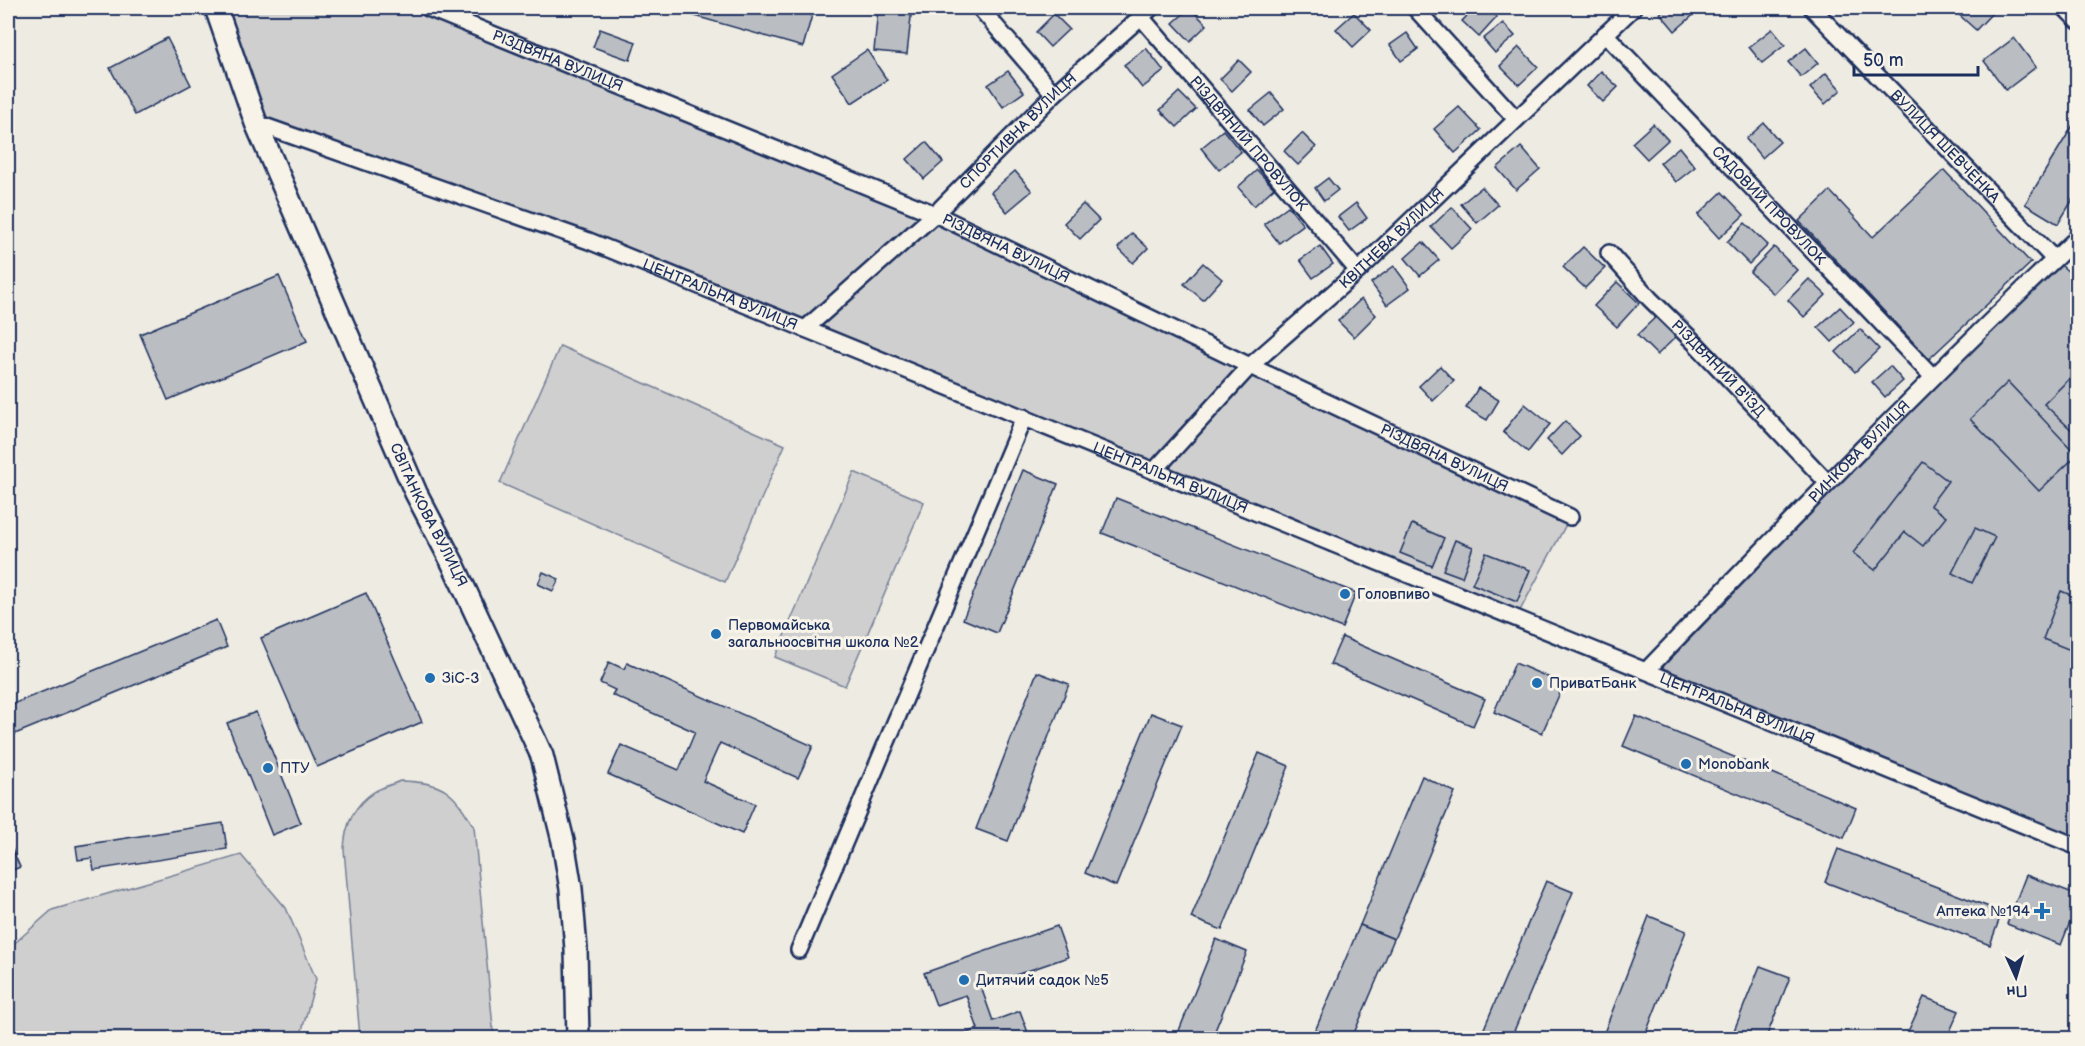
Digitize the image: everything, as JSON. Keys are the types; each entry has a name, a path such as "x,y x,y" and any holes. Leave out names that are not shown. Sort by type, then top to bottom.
{"street":[{"name":"СВІТАНКОВА ВУЛИЦЯ","path":"216,8 256,123 416,493 453,564 542,756 563,841 571,889 576,949 578,1038"},
{"name":"РІЗДВЯНА ВУЛИЦЯ","path":"428,8 935,214 1570,517"},
{"path":"981,8 1054,94"},
{"path":"1415,8 1515,118"},
{"name":"КВІТНЕВА ВУЛИЦЯ","path":"1154,471 1250,366 1358,271 1515,118 1633,8"},
{"name":"ВУЛИЦЯ ШЕВЧЕНКА","path":"1812,8 2054,259"},
{"path":"2065,8 2078,21"},
{"name":"СПОРТИВНА ВУЛИЦЯ","path":"805,329 935,214 1054,94 1146,12"},
{"name":"РІЗДВЯНИЙ ПРОВУЛОК","path":"1146,12 1358,271"},
{"name":"САДОВИЙ ПРОВУЛОК","path":"1605,34 1933,377"},
{"name":"ЦЕНТРАЛЬНА ВУЛИЦЯ","path":"256,123 589,241 2078,847"},
{"name":"РИНКОВА ВУЛИЦЯ","path":"1646,671 1827,482 2078,237"},
{"name":"РІЗДВЯНИЙ В'ЇЗД","path":"1609,254 1827,482"},
{"path":"799,950 1024,417"}],"shaded area":[{"path":"221,8 428,8 935,214 1570,517 1516,618 589,241 259,123"},
{"path":"560,346 785,445 725,582 500,483"},
{"path":"854,472 924,502 845,686 775,657"},
{"path":"400,781 427,784 446,791 460,805 474,827 494,1038 360,1038 345,840 352,817 361,803 377,790"},
{"path":"241,855 286,908 316,979 300,1038 8,1038 8,949 52,910"}],"building":[{"path":"667,8 814,8 803,47"},
{"path":"878,8 912,8 907,54 874,51"},
{"path":"1190,8 1207,25 1190,41 1173,23"},
{"path":"1475,8 1486,8 1497,17 1479,37 1462,21"},
{"path":"1666,8 1695,8 1698,11 1675,31 1660,13"},
{"path":"1962,8 1991,8 1994,11 1976,30 1957,13"},
{"path":"1354,13 1371,30 1353,47 1336,29"},
{"path":"1054,14 1069,29 1050,47 1036,32"},
{"path":"1503,23 1515,36 1495,53 1483,39"},
{"path":"600,29 636,42 630,60 593,47"},
{"path":"1772,29 1785,45 1762,63 1749,47"},
{"path":"1407,33 1418,49 1401,61 1390,45"},
{"path":"167,38 191,85 135,115 110,68"},
{"path":"2014,38 2036,67 2006,90 1984,61"},
{"path":"1519,47 1538,67 1519,85 1500,66"},
{"path":"1146,48 1164,71 1142,88 1124,65"},
{"path":"1806,48 1818,63 1801,77 1788,62"},
{"path":"867,50 887,80 852,103 832,74"},
{"path":"1239,60 1251,72 1232,91 1220,79"},
{"path":"1008,71 1024,92 1003,107 988,85"},
{"path":"1601,71 1618,87 1603,102 1587,86"},
{"path":"1826,73 1841,90 1825,104 1810,88"},
{"path":"1179,92 1196,109 1177,127 1160,110"},
{"path":"1271,93 1284,109 1263,126 1250,110"},
{"path":"1459,107 1481,130 1455,153 1434,129"},
{"path":"2078,117 2078,191 2058,224 2025,204"},
{"path":"1764,123 1780,142 1762,158 1746,139"},
{"path":"1653,124 1668,140 1647,159 1632,143"},
{"path":"1223,130 1241,152 1219,170 1201,148"},
{"path":"1302,133 1316,147 1298,165 1284,151"},
{"path":"926,142 943,162 924,179 907,159"},
{"path":"1521,147 1540,169 1516,190 1497,168"},
{"path":"1679,147 1695,167 1676,182 1660,163"},
{"path":"1257,170 1274,188 1254,206 1238,187"},
{"path":"1944,170 2031,263 1929,359 1799,221 1830,191 1873,237"},
{"path":"1015,171 1032,191 1007,212 991,192"},
{"path":"1328,178 1338,190 1324,201 1315,188"},
{"path":"1482,187 1498,205 1477,223 1461,204"},
{"path":"1722,192 1744,215 1719,238 1698,215"},
{"path":"1356,203 1367,218 1349,231 1338,217"},
{"path":"1083,204 1099,220 1080,239 1064,223"},
{"path":"1288,206 1303,225 1279,243 1264,224"},
{"path":"1452,207 1472,229 1451,248 1431,227"},
{"path":"1745,223 1768,245 1749,264 1727,242"},
{"path":"1132,233 1148,248 1133,263 1118,248"},
{"path":"1423,242 1439,260 1420,276 1405,258"},
{"path":"1320,246 1333,264 1313,278 1300,260"},
{"path":"1583,247 1605,268 1585,288 1563,267"},
{"path":"1774,247 1797,270 1774,294 1750,272"},
{"path":"2054,259 2078,280 2078,845 1648,671"},
{"path":"1203,263 1222,279 1203,300 1184,284"},
{"path":"1394,266 1410,288 1387,305 1371,283"},
{"path":"279,276 307,341 168,400 140,334"},
{"path":"1809,279 1826,295 1804,317 1788,300"},
{"path":"1617,282 1639,303 1617,327 1594,306"},
{"path":"1361,299 1376,315 1354,337 1338,321"},
{"path":"1840,307 1854,322 1832,342 1818,327"},
{"path":"1661,312 1680,333 1657,355 1637,335"},
{"path":"1860,329 1879,349 1855,372 1836,352"},
{"path":"1440,366 1454,381 1433,401 1419,386"},
{"path":"1890,366 1903,381 1885,397 1872,382"},
{"path":"2078,370 2078,436 2044,404"},
{"path":"2008,382 2077,455 2039,491 1970,419"},
{"path":"1478,388 1499,400 1487,420 1466,408"},
{"path":"1525,404 1550,424 1528,452 1503,432"},
{"path":"1565,421 1580,436 1562,455 1547,440"},
{"path":"1923,462 1948,481 1930,505 1946,517 1923,546 1905,532 1875,570 1853,553"},
{"path":"1023,470 1058,484 997,633 963,619"},
{"path":"1116,498 1356,593 1342,628 1102,533"},
{"path":"1412,524 1444,538 1432,566 1400,553"},
{"path":"1975,528 1995,537 1972,583 1952,573"},
{"path":"1455,540 1473,547 1462,577 1443,570"},
{"path":"1486,553 1530,570 1517,602 1472,584"},
{"path":"543,572 559,579 553,591 538,584"},
{"path":"2061,591 2078,598 2078,653 2043,639"},
{"path":"366,593 422,722 317,767 261,638"},
{"path":"216,620 227,647 15,734 8,716 8,706"},
{"path":"1342,637 1485,699 1473,726 1330,664"},
{"path":"609,662 624,669 627,663 813,746 798,778 720,743 703,781 755,804 742,834 608,774 621,745 679,770 695,732 612,695 615,690 600,683"},
{"path":"1515,663 1564,684 1542,733 1494,712"},
{"path":"1037,672 1069,684 1008,841 976,829"},
{"path":"256,712 301,823 272,835 227,723"},
{"path":"1151,713 1182,725 1116,886 1085,873"},
{"path":"1636,716 1856,808 1844,838 1623,746"},
{"path":"1259,753 1289,766 1222,930 1191,918"},
{"path":"1422,776 1455,792 1394,939 1360,925"},
{"path":"223,823 227,849 94,870 92,858 78,860 76,846"},
{"path":"8,840 20,867 8,872"},
{"path":"1838,849 2002,912 1990,945 1825,882"},
{"path":"2026,875 2078,895 2078,902 2061,945 2007,924"},
{"path":"1546,881 1573,892 1511,1038 1480,1038"},
{"path":"1649,916 1686,931 1644,1038 1602,1038"},
{"path":"1360,925 1394,939 1352,1038 1312,1038"},
{"name":"Дитячий садок №5","path":"1057,926 1068,957 981,987 993,1021 1020,1011 1030,1038 961,1038 960,1035 978,1029 966,995 936,1005 924,973"},
{"path":"1216,939 1247,952 1212,1038 1176,1038"},
{"path":"1760,966 1790,977 1766,1038 1731,1038"},
{"path":"1924,997 1959,1011 1947,1038 1905,1038"}],"place":[{"name":"Головпиво","path":"1345,594"},
{"name":"Первомайська загальноосвітня школа №2","path":"716,634"},
{"name":"ЗіС-3","path":"430,678"},
{"name":"ПриватБанк","path":"1537,683"},
{"name":"Monobank","path":"1686,764"},
{"name":"ПТУ","path":"268,768"},
{"name":"Аптека №194","path":"2042,911"},
{"name":"Дитячий садок №5","path":"964,980"}]}
